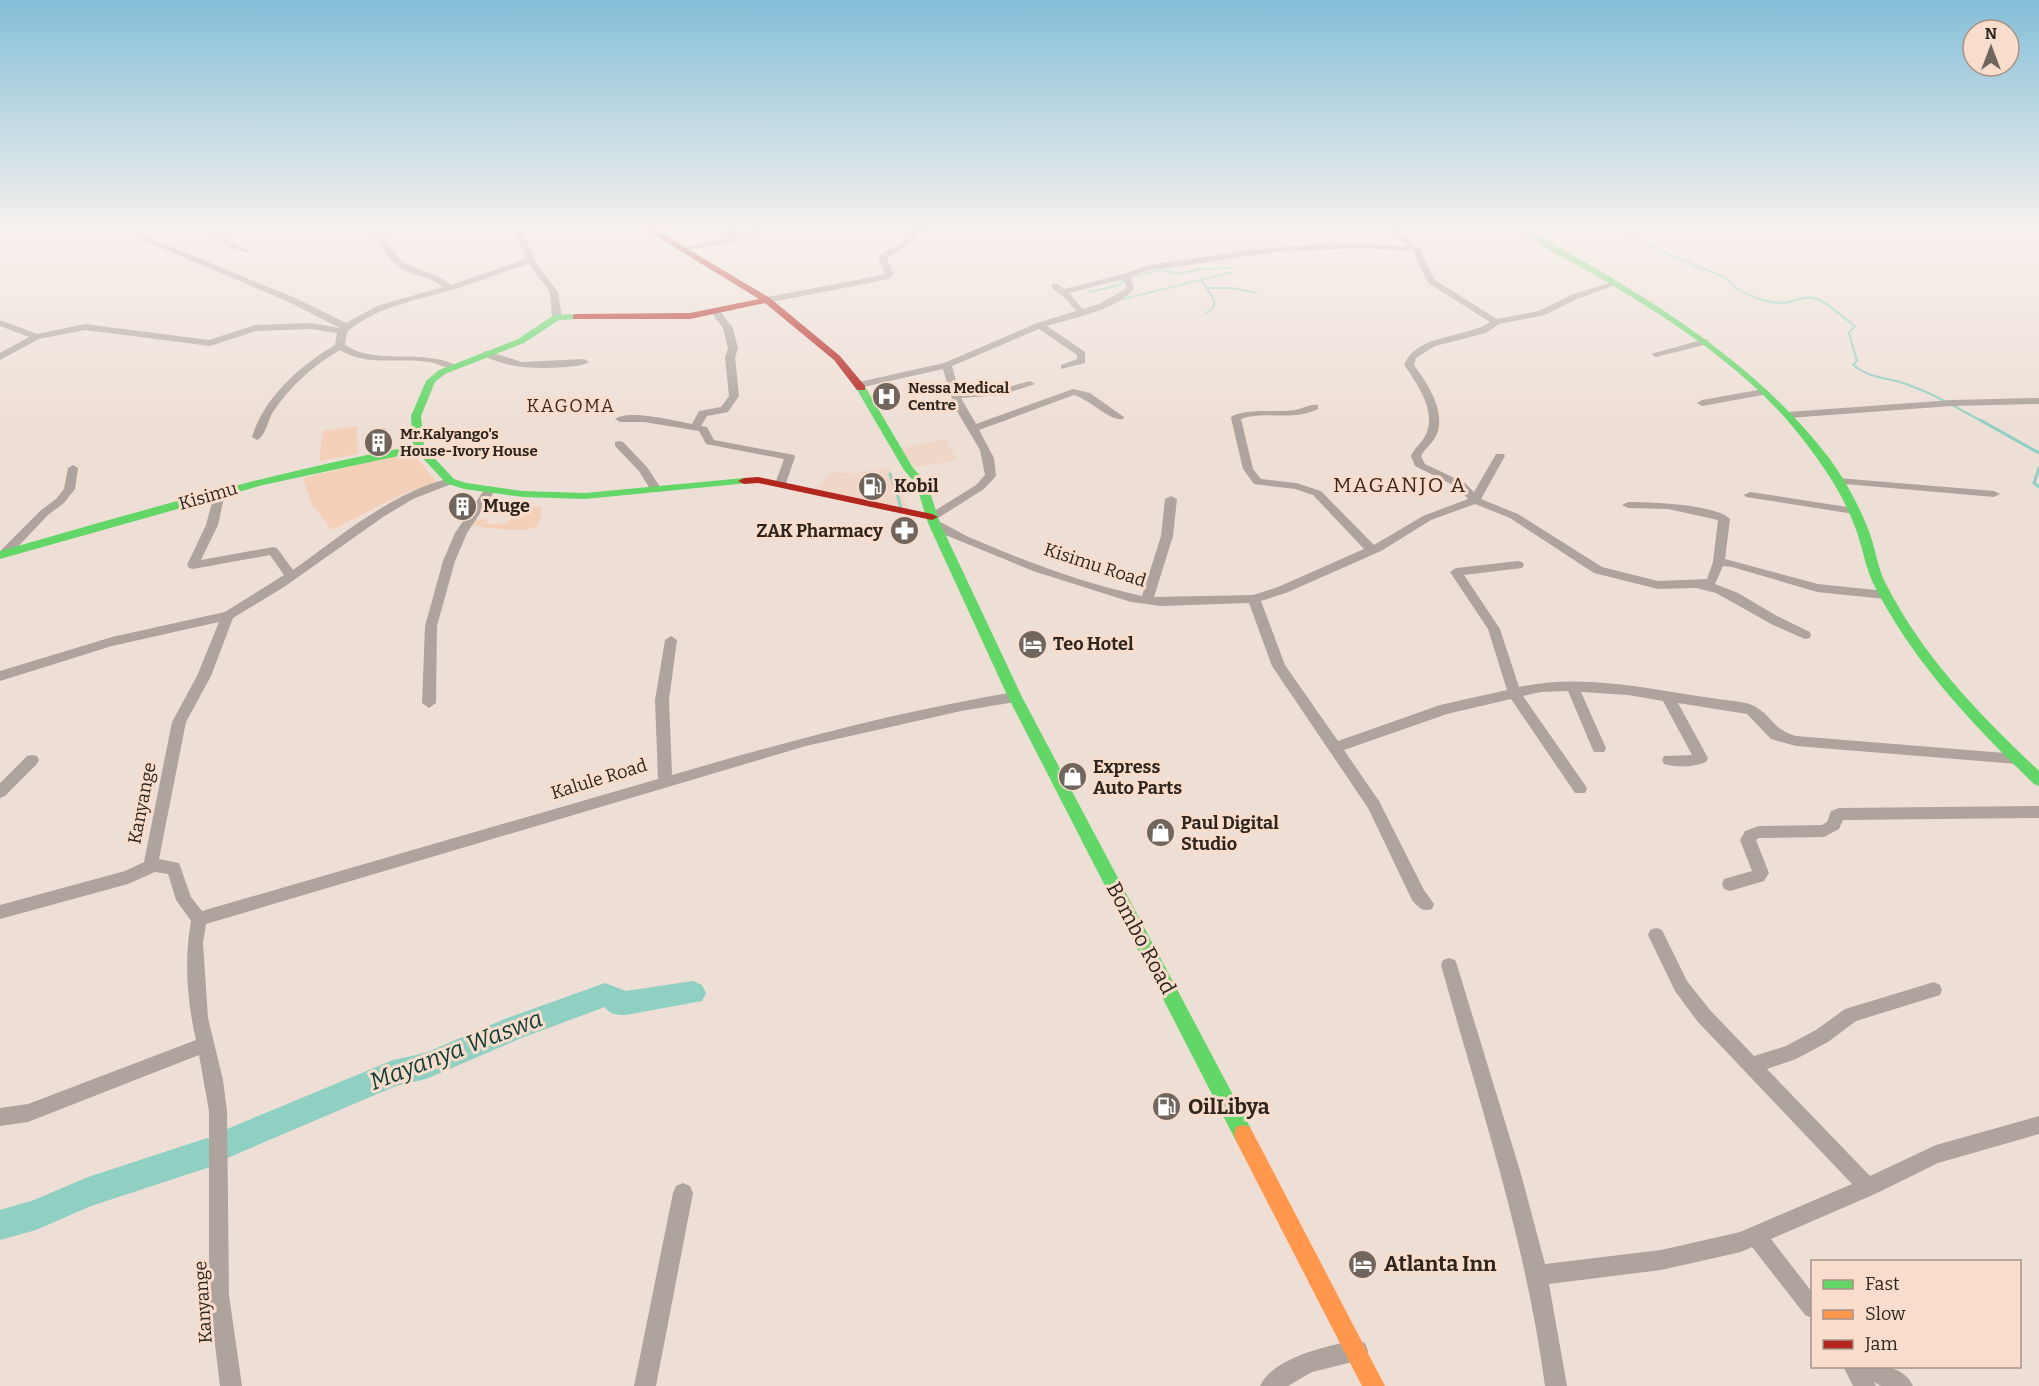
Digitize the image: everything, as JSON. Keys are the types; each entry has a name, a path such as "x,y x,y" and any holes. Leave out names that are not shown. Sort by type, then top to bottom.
{"street":[{"path":"277,294 344,329"},
{"path":"0,357 36,338 85,327 210,343 255,328 344,329 384,307 430,294"},
{"path":"554,294 557,317"},
{"name":"Bombo Road","path":"756,294 837,358 859,385 909,470 921,483 933,520 1015,698 1374,1386"},
{"path":"450,481 419,448 415,423 422,399 436,376 529,337 557,317 667,317 717,312 802,294"},
{"path":"1063,294 1081,312"},
{"path":"859,385 947,365 1040,325 1102,306 1123,294"},
{"path":"1451,294 1496,322"},
{"path":"1584,294 1542,313 1496,322 1483,331 1432,344 1412,357 1409,365 1419,378 1433,413 1431,436 1417,451 1417,461 1431,473 1461,485 1475,500 1514,516 1598,570 1636,582 1714,587 1738,596 1762,613 1805,635"},
{"path":"1635,294 1705,342 1788,415 1838,482 1854,511 1875,576 1905,627 1965,708 2039,780"},
{"path":"695,428 703,413 724,410 734,396 730,357 733,349 728,328 717,312"},
{"path":"0,323 36,338"},
{"path":"1040,325 1082,354 1082,361 1064,367"},
{"path":"257,437 265,414 315,360 340,346 344,329"},
{"path":"1656,354 1705,342"},
{"path":"340,346 344,350 363,355 435,361 453,367"},
{"path":"487,354 502,362 522,366 584,362"},
{"path":"0,676 173,626 228,616 291,576 379,514 409,497 450,481 490,489 559,496 758,480 933,520 980,487 991,476 990,460 982,440 973,429 955,395 947,365"},
{"path":"955,395 1001,392 1030,384"},
{"path":"973,429 1073,392 1086,395 1119,417"},
{"path":"1702,403 1764,392"},
{"path":"1788,415 1948,403 2039,400"},
{"path":"1314,407 1295,413 1248,414 1236,418 1248,469 1258,482 1296,486 1317,493 1372,550"},
{"path":"620,419 644,420 695,428 706,431 707,441 710,442 790,457 781,484"},
{"path":"619,444 643,469 656,490"},
{"name":"Kisimu","path":"2,554 341,461 419,448"},
{"path":"1475,500 1500,456"},
{"path":"2,554 44,513 60,501 69,489 73,468"},
{"path":"1838,482 1994,494"},
{"path":"429,703 431,626 449,561 461,533 480,500 490,489"},
{"path":"219,493 212,525 193,566 273,551 291,576"},
{"path":"1750,495 1854,511"},
{"path":"1148,601 1167,536 1171,499"},
{"name":"Kisimu Road","path":"933,520 941,530 980,546 1116,595 1148,601 1254,599 1282,590 1372,550 1427,518 1475,500"},
{"path":"1628,505 1668,506 1724,519 1719,562 1712,581 1693,586"},
{"path":"1719,562 1733,563 1817,588 1885,595"},
{"path":"1518,565 1456,572 1494,629 1515,694 1580,789"},
{"path":"1254,599 1279,666 1374,805 1418,895 1426,904"},
{"name":"Kanyange","path":"228,616 204,675 179,722 151,860 154,865 174,868 184,900 199,918 195,943 199,1018 214,1080 218,1111 219,1295 231,1386"},
{"path":"665,780 662,700 671,639"},
{"path":"1335,748 1425,715 1541,687 1572,686 1667,695 1751,710 1776,735 1796,741 2017,759"},
{"path":"1572,686 1599,748"},
{"path":"1667,695 1701,758 1669,760"},
{"name":"Kalule Road","path":"199,918 665,780 862,728 961,706 1015,698"},
{"path":"0,792 32,760"},
{"path":"1730,884 1758,876 1761,873 1748,840 1750,835 1759,832 1824,831 1834,825 1836,815 1839,814 2039,812"},
{"path":"0,912 128,877 154,865"},
{"path":"1656,935 1681,986 1704,1016 1868,1187"},
{"path":"1449,965 1539,1275 1550,1330 1556,1386"},
{"path":"1751,1065 1790,1053 1822,1036 1851,1015 1934,990"},
{"path":"0,1117 28,1113 204,1046"},
{"path":"1539,1275 1661,1260 1713,1250 1756,1236 1868,1187 1936,1154 2039,1125"},
{"path":"645,1386 683,1193"},
{"path":"1756,1236 1811,1307"},
{"path":"1271,1386 1301,1365 1324,1356 1357,1352"},
{"path":"1854,1368 1865,1386"},
{"path":"1871,1368 1902,1386"}],"shaded area":[{"path":"357,426 358,454 319,461 323,431"},
{"path":"946,439 957,460 909,469 901,448"},
{"path":"409,453 414,454 437,482 401,495 332,530 312,505 303,478"},
{"path":"889,468 911,512 817,489 830,472 853,473"},
{"path":"542,506 538,525 526,530 505,530 468,525 473,520 488,519 487,524 507,523 519,509"}],"building":[{"path":"384,429 383,441 368,443 370,431"},
{"path":"455,495 469,495 464,504 450,504"}],"waterway":[{"path":"1123,299 1145,294"},
{"path":"1206,313 1214,307 1214,300 1210,294"},
{"name":"Mayanya Waswa","path":"1745,294 1755,298 1782,303 1803,298 1822,301 1855,326 1849,333 1857,361 1853,365 1859,370 1916,388 1983,422"},
{"name":"Mayanya Waswa","path":"1980,420 2039,453"},
{"name":"Mayanya Waswa","path":"2039,468 2034,483 2039,487"},
{"path":"890,474 894,485"},
{"path":"897,493 901,509"},
{"name":"Mayanya Waswa","path":"225,1144 342,1097 393,1073 426,1066 517,1027 605,995 613,997 617,1003 626,1003 693,993"},
{"name":"Mayanya Waswa","path":"0,1225 36,1215 88,1192 207,1153"}],"traffic: fast":[{"path":"1631,294 1686,329 1725,358 1795,423 1825,461 1846,494 1862,529 1880,585 1912,639 1972,713 2039,780"},
{"path":"576,317 557,317 521,341 442,372 431,381 416,416 419,448 450,481 464,486 523,494 585,496 744,481"},
{"path":"861,388 909,470 921,483 934,523 1015,697 1243,1134"},
{"path":"0,555 260,482 419,448"}],"traffic: slow":[{"path":"1243,1134 1374,1386"}],"traffic: jam":[{"path":"756,294 837,358 861,388"},
{"path":"576,317 690,316 767,300"},
{"path":"744,481 758,480 932,517"}],"place":[{"name":"Nessa Medical Centre","path":"887,397"},
{"name":"Mr.Kalyango's House-Ivory House","path":"379,443"},
{"name":"Kobil","path":"873,486"},
{"name":"Muge","path":"462,506"},
{"name":"ZAK Pharmacy","path":"904,531"},
{"name":"Teo Hotel","path":"1032,644"},
{"name":"Express Auto Parts","path":"1072,777"},
{"name":"Paul Digital Studio","path":"1160,833"},
{"name":"OilLibya","path":"1167,1107"},
{"name":"Atlanta Inn","path":"1363,1264"}],"district":[{"name":"KAGOMA","path":"571,406"},
{"name":"MAGANJO A","path":"1400,485"}]}
